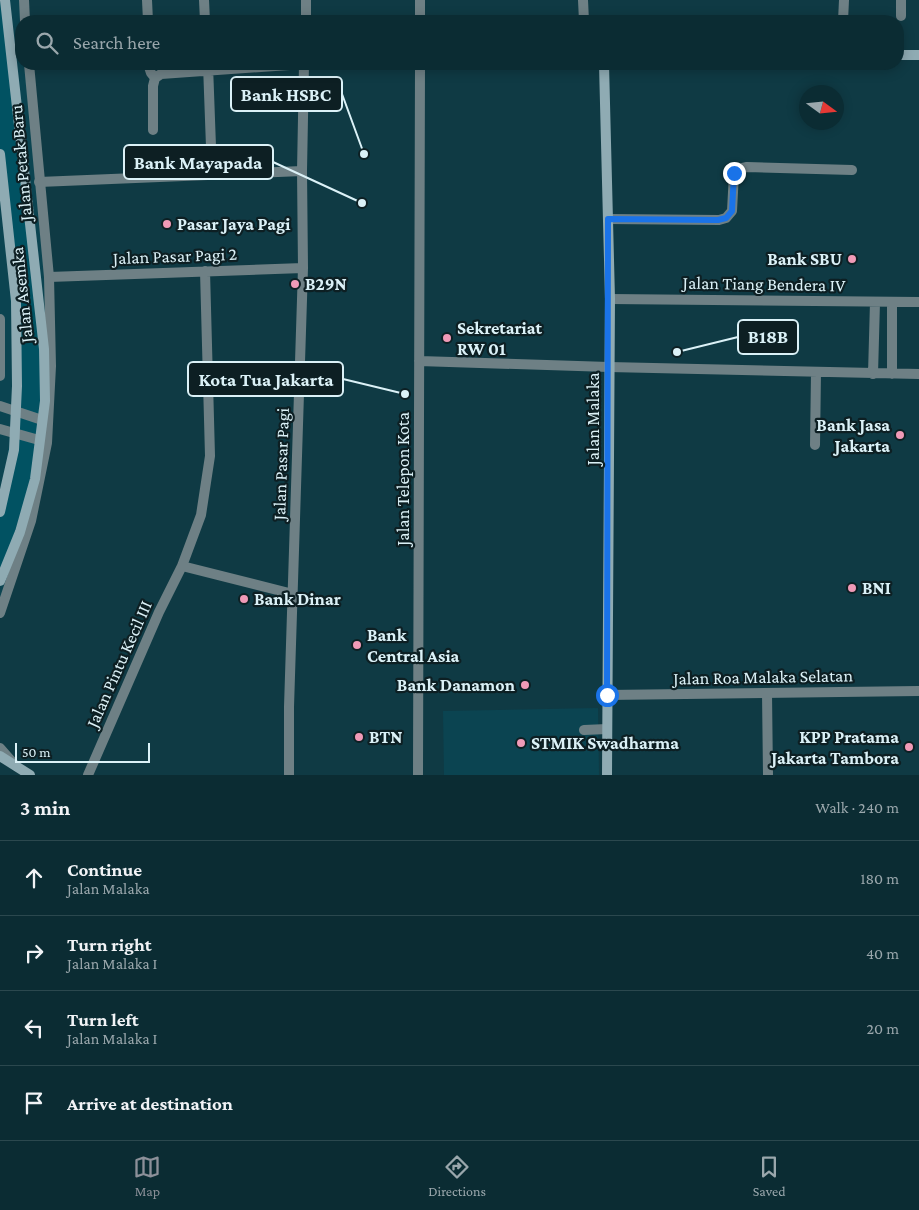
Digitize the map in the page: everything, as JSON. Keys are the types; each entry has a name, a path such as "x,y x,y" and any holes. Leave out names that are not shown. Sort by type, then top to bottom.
{"main road":[{"name":"Jalan Asemka","path":"0,580 20,532 35,479 45,401 44,349 5,0"},
{"path":"904,55 919,55"},
{"name":"Jalan Malaka","path":"604,70 610,299 607,775"},
{"name":"Jalan Asemka","path":"0,154 16,301 17,386 14,450 0,512"},
{"path":"0,756 30,775"}],"street":[{"path":"24,0 25,15"},
{"path":"147,0 148,15"},
{"path":"204,0 205,15"},
{"path":"306,0 306,15"},
{"path":"420,0 420,15"},
{"path":"583,0 584,15"},
{"path":"843,15 844,0"},
{"path":"901,0 901,15"},
{"name":"Jalan Petak Baru","path":"0,613 31,521 47,443 51,366 49,277 30,70"},
{"path":"149,70 154,78"},
{"path":"153,130 152,86 154,78 161,74 188,70"},
{"path":"208,70 212,174"},
{"name":"Jalan Pasar Pagi","path":"289,775 289,707 303,268 304,70"},
{"name":"Jalan Telepon Kota","path":"418,775 420,70"},
{"path":"608,219 718,220 726,218 732,211 734,173 738,169 747,167 852,170"},
{"path":"39,182 302,171"},
{"name":"Jalan Pasar Pagi 2","path":"49,277 303,268"},
{"name":"Jalan Pintu Kecil III","path":"88,775 159,612 182,566 201,515 210,456 205,271"},
{"name":"Jalan Tiang Bendera IV","path":"610,299 919,302"},
{"path":"873,374 875,302"},
{"path":"892,302 892,374"},
{"path":"0,319 0,376"},
{"path":"419,361 609,368 919,374"},
{"path":"815,445 816,372"},
{"path":"0,406 48,422"},
{"path":"0,429 47,443"},
{"path":"182,566 293,594"},
{"name":"Jalan Roa Malaka Selatan","path":"607,695 919,691"},
{"path":"767,693 768,775"},
{"path":"584,730 607,729"},
{"path":"0,748 19,769"}],"shaded area":[{"path":"0,0 24,0 22,15 15,15 15,70 31,70 49,277 47,443 0,614"},
{"path":"0,0 5,0 43,343 38,456 0,581 0,512 17,386 0,154"},
{"name":"STMIK Swadharma","path":"598,708 599,775 444,775 443,711"}],"place":[{"name":"Bank HSBC","path":"364,154"},
{"name":"Bank Mayapada","path":"362,203"},
{"name":"Pasar Jaya Pagi","path":"167,224"},
{"name":"Bank SBU","path":"852,259"},
{"name":"B29N","path":"295,284"},
{"name":"Sekretariat RW 01","path":"447,338"},
{"name":"B18B","path":"677,352"},
{"name":"Kota Tua Jakarta","path":"405,394"},
{"name":"Bank Jasa Jakarta","path":"900,435"},
{"name":"BNI","path":"852,588"},
{"name":"Bank Dinar","path":"244,599"},
{"name":"Bank Central Asia","path":"357,645"},
{"name":"Bank Danamon","path":"525,685"},
{"name":"BTN","path":"359,737"},
{"name":"STMIK Swadharma","path":"521,743"},
{"name":"KPP Pratama Jakarta Tambora","path":"909,747"}],"route":[{"path":"607,695 610,299 608,219 718,220 726,218 732,211 734,173"}]}
